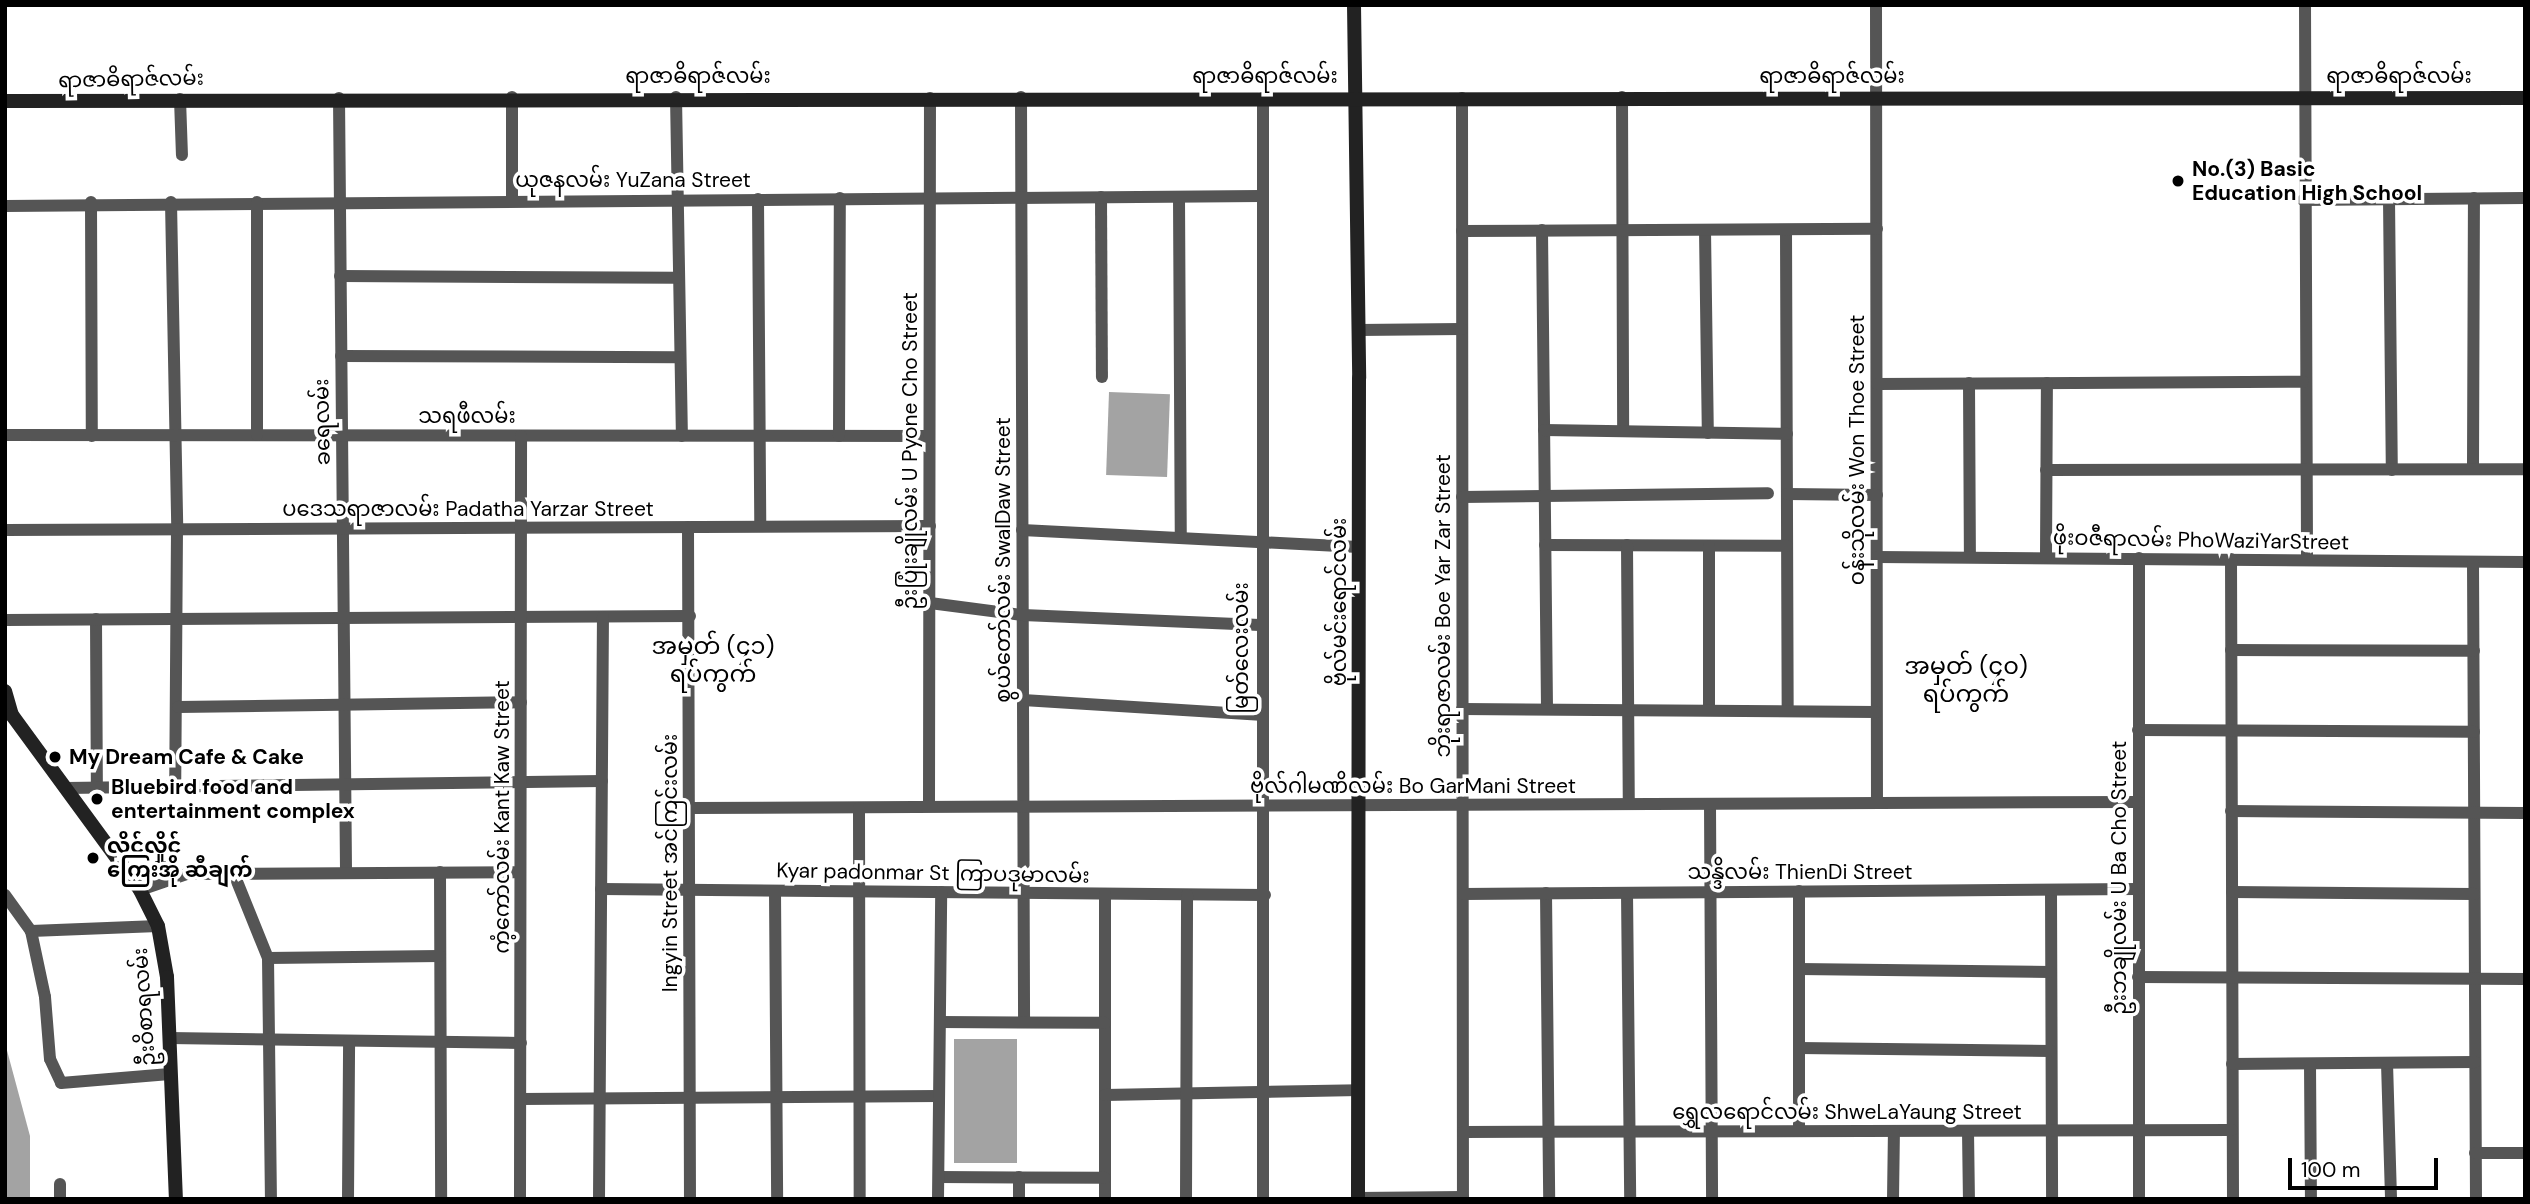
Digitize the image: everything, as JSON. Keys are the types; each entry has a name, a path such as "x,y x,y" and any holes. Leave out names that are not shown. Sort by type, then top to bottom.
{"street":[{"name":"ဗိုလ်မင်းရောင်လမ်း","path":"1354,5 1360,806 1358,1198"},
{"name":"ဝန်းသိုလမ်း Won Thoe Street","path":"1876,5 1877,803"},
{"path":"2305,5 2303,382 2307,560"},
{"name":"ရာဇာဓိရာဇ်လမ်း","path":"5,101 512,97 1263,98 1354,86 1462,98 2525,97"},
{"path":"512,97 512,200"},
{"path":"676,97 676,278 682,436"},
{"name":"စွယ်တော်လမ်း SwalDaw Street","path":"1021,97 1024,1023"},
{"path":"1622,97 1623,431"},
{"name":"ခရေလမ်း","path":"338,98 346,873"},
{"name":"ဦးပြုံးချိုလမ်း U Pyone Cho Street","path":"929,805 930,98"},
{"name":"မြတ်လေးလမ်း","path":"1263,98 1260,625 1260,715 1265,806 1263,1199"},
{"name":"ဘိုးရာဇာလမ်း Boe Yar Zar Street","path":"1462,98 1463,1198"},
{"path":"180,99 182,155"},
{"name":"ယုဇနလမ်း YuZana Street","path":"5,206 91,202 1261,196"},
{"path":"1101,197 1102,377"},
{"path":"1179,197 1181,538"},
{"path":"839,436 840,198"},
{"path":"2473,469 2474,198"},
{"path":"2303,200 2525,198"},
{"path":"758,199 760,526"},
{"path":"2389,199 2392,470"},
{"path":"91,202 92,436"},
{"path":"172,202 178,707 174,786"},
{"path":"257,202 257,436"},
{"path":"1462,231 1877,229"},
{"path":"1542,230 1547,709"},
{"path":"1705,230 1708,433"},
{"path":"1786,230 1788,711"},
{"path":"340,276 676,278"},
{"path":"1358,330 1462,329"},
{"path":"341,356 678,357"},
{"path":"1877,384 2303,382"},
{"path":"1969,383 1970,557"},
{"path":"2046,557 2047,383"},
{"path":"1544,430 1787,434"},
{"name":"သရဖီလမ်း","path":"5,435 929,436"},
{"name":"ကံ့ကော်လမ်း Kant Kaw Street","path":"520,1199 521,702 524,617 521,436"},
{"path":"2046,470 2525,469"},
{"path":"1462,497 1768,494"},
{"path":"1787,494 1877,495"},
{"name":"ပဒေသရာဇာလမ်း Padatha Yarzar Street","path":"5,530 930,526"},
{"name":"Ingyin Street အင်ကြင်းလမ်း","path":"688,527 690,1199"},
{"path":"1022,530 1359,547"},
{"path":"1545,545 1787,546"},
{"path":"1627,545 1629,804"},
{"path":"1709,545 1709,710"},
{"name":"ဖိုးဝဇီရာလမ်း PhoWaziYarStreet","path":"1877,557 2525,562"},
{"name":"ဦးဘချိုလမ်း U Ba Cho Street","path":"2139,558 2139,1199"},
{"path":"2231,559 2233,1199"},
{"path":"2473,562 2476,1199"},
{"path":"930,604 1023,615 1260,625"},
{"path":"5,620 690,616"},
{"path":"599,1199 603,617"},
{"path":"96,619 96,787"},
{"path":"2231,650 2473,651"},
{"name":"ဦးဝိစာရလမ်း","path":"5,691 12,715 140,890 158,926 167,977 176,1199"},
{"path":"1023,700 1260,715"},
{"path":"178,707 521,702"},
{"path":"1462,709 1877,712"},
{"path":"2138,730 2474,732"},
{"path":"66,788 602,781"},
{"name":"ဗိုလ်ဂါမဏိလမ်း Bo GarMani Street","path":"689,808 2138,802"},
{"path":"1710,804 1712,1199"},
{"path":"859,808 860,1199"},
{"path":"2231,811 2525,813"},
{"path":"440,872 441,1199"},
{"path":"140,890 187,874 520,872"},
{"path":"234,874 268,958 271,1199"},
{"name":"Kyar padonmar St ကြာပဒုမာလမ်း","path":"601,889 1265,895"},
{"name":"သန္ဒိလမ်း ThienDi Street","path":"1462,894 2138,889"},
{"path":"2051,890 2052,1199"},
{"path":"775,891 777,1199"},
{"path":"1799,891 1799,1131"},
{"path":"938,1199 941,892"},
{"path":"2232,892 2474,894"},
{"path":"1546,893 1549,1199"},
{"path":"1627,893 1630,1199"},
{"path":"1105,894 1105,1199"},
{"path":"5,895 31,931 45,997 50,1059 61,1083 170,1074"},
{"path":"1186,1199 1187,895"},
{"path":"31,931 158,926"},
{"path":"268,958 440,956"},
{"path":"1799,969 2051,972"},
{"path":"2138,977 2525,979"},
{"path":"940,1022 1105,1023"},
{"path":"169,1038 521,1043"},
{"path":"348,1199 349,1041"},
{"path":"1799,1048 2052,1051"},
{"path":"2232,1065 2475,1062"},
{"path":"2388,1063 2391,1199"},
{"path":"2310,1064 2311,1199"},
{"path":"1105,1095 1359,1090"},
{"path":"521,1099 939,1096"},
{"name":"ရွှေလရောင်လမ်း ShweLaYaung Street","path":"1462,1132 2232,1130"},
{"path":"1893,1199 1894,1131"},
{"path":"1968,1131 1969,1199"},
{"path":"2475,1153 2525,1153"},
{"path":"939,1177 1105,1178"},
{"path":"1018,1177 1019,1199"},
{"path":"60,1199 61,1184"},
{"path":"1358,1198 1463,1198"}],"shaded area":[{"path":"1109,392 1170,394 1167,477 1106,475"},
{"path":"954,1039 1017,1039 1017,1163 954,1163"},
{"path":"5,1043 30,1136 30,1199 5,1199"}],"place":[{"name":"No.(3) Basic Education High School","path":"2178,181"},
{"name":"My Dream Cafe & Cake","path":"55,757"},
{"name":"Bluebird food and entertainment complex","path":"97,799"},
{"name":"လှိုင်လှိုင် ကြေးအို ဆီချက်","path":"93,858"}],"district":[{"name":"အမှတ် (၄၁) ရပ်ကွက်","path":"713,660"},
{"name":"အမှတ် (၄၀) ရပ်ကွက်","path":"1966,680"}]}
